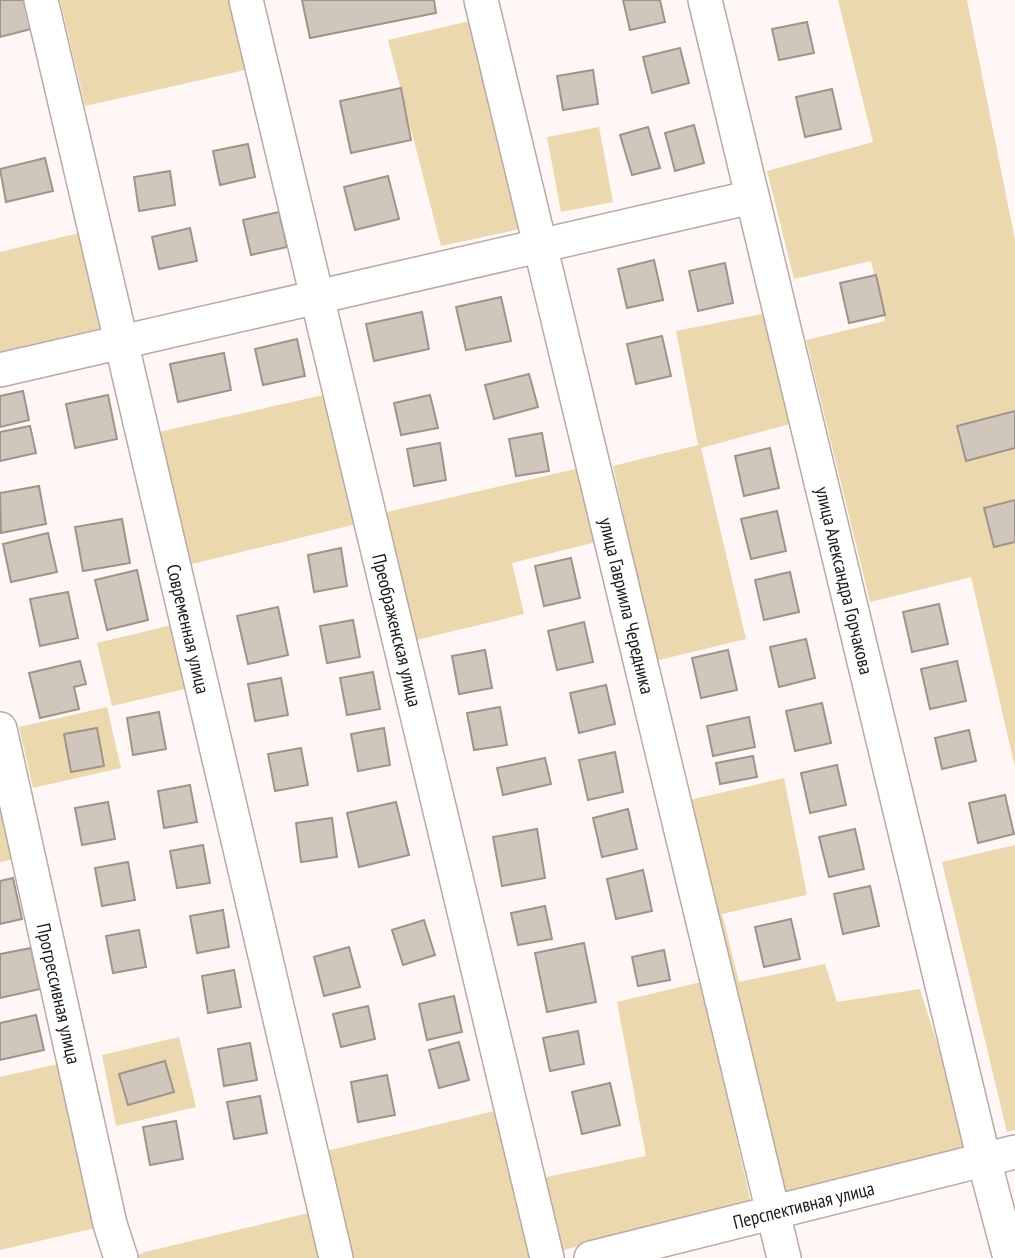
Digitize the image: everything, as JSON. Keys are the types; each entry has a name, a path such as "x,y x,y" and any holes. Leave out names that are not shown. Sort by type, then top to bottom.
{"street":[{"name":"Современная улица","path":"41,0 336,1258"},
{"name":"Преображенская улица","path":"246,0 494,1027 547,1258"},
{"name":"улица Гавриила Чередника","path":"481,0 784,1258"},
{"name":"улица Александра Горчакова","path":"705,0 752,197 1000,1156 1010,1258"},
{"path":"0,370 752,197"},
{"name":"Прогрессивная улица","path":"0,729 110,1224 121,1258"},
{"name":"Перспективная улица","path":"591,1258 1000,1156"}],"shaded area":[{"path":"60,0 237,0 254,68 85,106"},
{"path":"838,0 967,0 1015,240 1015,767 971,577 870,602 806,340 885,321 871,261 794,279 767,171 873,142"},
{"path":"474,20 520,229 441,246 388,40"},
{"path":"599,127 613,202 561,212 547,137"},
{"path":"83,232 106,338 0,362 0,252"},
{"path":"766,313 794,423 701,448 746,639 655,661 613,466 698,445 676,331"},
{"path":"332,393 365,522 188,565 159,432"},
{"path":"580,468 596,542 512,563 524,614 408,642 378,514"},
{"path":"180,623 194,687 112,706 97,643"},
{"path":"107,707 121,768 33,788 19,727"},
{"path":"784,778 807,895 722,914 739,982 825,964 837,1002 920,989 971,1151 779,1199 685,801"},
{"path":"0,800 28,856 0,862"},
{"path":"1015,845 1015,1130 1007,1132 942,862"},
{"path":"701,982 751,1203 556,1252 546,1177 646,1156 617,1002"},
{"path":"179,1037 196,1107 116,1126 102,1055"},
{"path":"62,1063 100,1227 0,1250 0,1077"},
{"path":"503,1109 534,1258 345,1258 322,1152"},
{"path":"317,1211 327,1258 131,1258 145,1252"}],"building":[{"path":"0,0 24,0 31,29 0,37"},
{"path":"302,0 434,0 436,13 310,38"},
{"path":"623,0 660,0 665,22 630,30"},
{"path":"807,22 814,53 779,60 772,29"},
{"path":"680,48 689,83 652,93 643,57"},
{"path":"593,70 598,104 563,110 557,76"},
{"path":"401,88 411,140 351,153 340,101"},
{"path":"832,89 841,129 805,137 796,97"},
{"path":"694,125 704,163 675,171 665,133"},
{"path":"648,127 660,168 632,175 620,135"},
{"path":"248,144 255,177 220,185 213,151"},
{"path":"45,158 53,191 6,202 0,169"},
{"path":"170,171 175,205 139,211 134,177"},
{"path":"388,176 399,219 355,230 344,187"},
{"path":"279,212 287,247 251,255 243,220"},
{"path":"190,228 197,261 159,269 152,237"},
{"path":"654,260 663,300 627,308 618,269"},
{"path":"725,263 733,303 698,311 689,271"},
{"path":"876,275 885,315 849,323 840,283"},
{"path":"501,297 511,341 466,350 456,307"},
{"path":"422,312 429,349 374,361 366,324"},
{"path":"662,336 671,376 636,384 627,344"},
{"path":"297,339 305,376 263,385 255,349"},
{"path":"224,353 231,390 178,402 170,364"},
{"path":"529,374 538,407 494,419 485,385"},
{"path":"23,391 29,420 0,427 0,396"},
{"path":"108,395 117,439 75,448 66,404"},
{"path":"430,395 438,428 401,435 394,403"},
{"path":"1015,411 1015,448 966,461 957,426"},
{"path":"30,426 36,453 0,461 0,432"},
{"path":"542,433 549,471 516,476 509,439"},
{"path":"440,443 446,480 414,486 407,449"},
{"path":"770,448 779,488 744,496 735,456"},
{"path":"39,486 46,524 1,533 0,493"},
{"path":"1015,500 1015,542 994,547 984,508"},
{"path":"777,511 786,551 751,559 741,519"},
{"path":"122,519 130,563 83,571 75,527"},
{"path":"48,533 57,572 11,582 3,544"},
{"path":"341,548 347,586 314,592 308,555"},
{"path":"571,558 580,598 544,606 535,566"},
{"path":"137,570 148,620 107,630 95,580"},
{"path":"790,572 799,612 764,620 755,580"},
{"path":"68,592 78,638 40,646 30,599"},
{"path":"939,604 948,644 912,652 903,612"},
{"path":"278,607 288,655 248,664 237,616"},
{"path":"353,620 360,657 327,663 320,626"},
{"path":"584,622 593,662 557,670 548,631"},
{"path":"806,639 815,678 779,687 770,647"},
{"path":"485,650 492,688 459,694 452,656"},
{"path":"728,650 737,690 701,698 692,658"},
{"path":"80,661 86,684 74,687 79,709 40,718 29,673"},
{"path":"957,661 966,701 930,709 921,669"},
{"path":"373,672 380,709 347,715 340,678"},
{"path":"281,678 288,715 255,721 248,684"},
{"path":"606,685 615,724 579,733 570,693"},
{"path":"822,703 831,743 795,751 786,711"},
{"path":"500,707 507,745 474,750 467,713"},
{"path":"159,712 166,749 133,755 127,718"},
{"path":"749,717 755,747 713,756 707,726"},
{"path":"97,728 104,766 71,772 64,734"},
{"path":"384,728 390,765 358,771 351,734"},
{"path":"969,730 976,761 942,769 935,738"},
{"path":"301,748 308,785 275,791 268,754"},
{"path":"615,752 623,792 588,800 579,760"},
{"path":"753,756 757,777 720,784 716,763"},
{"path":"545,758 551,784 503,795 497,768"},
{"path":"837,765 846,805 810,813 801,773"},
{"path":"190,785 197,822 164,828 158,791"},
{"path":"1005,795 1014,834 978,843 969,803"},
{"path":"108,802 115,839 82,845 75,808"},
{"path":"396,802 409,855 359,867 347,813"},
{"path":"628,809 637,849 602,857 593,818"},
{"path":"332,818 337,857 301,862 296,823"},
{"path":"537,829 545,878 502,886 493,837"},
{"path":"855,829 864,869 829,877 819,837"},
{"path":"203,845 210,883 177,888 170,851"},
{"path":"128,862 135,900 102,906 95,868"},
{"path":"643,870 652,911 616,919 607,879"},
{"path":"13,878 22,919 0,924 0,881"},
{"path":"870,886 879,926 843,934 834,894"},
{"path":"545,906 552,939 518,945 511,913"},
{"path":"223,910 229,947 197,953 190,916"},
{"path":"791,919 800,959 764,967 755,927"},
{"path":"424,920 435,955 403,965 392,930"},
{"path":"139,930 146,967 113,973 106,936"},
{"path":"584,943 596,1002 547,1012 535,953"},
{"path":"349,947 360,987 324,996 314,957"},
{"path":"31,948 40,989 0,998 0,954"},
{"path":"664,950 670,980 638,986 632,957"},
{"path":"234,970 241,1007 208,1013 202,976"},
{"path":"454,996 462,1032 427,1040 419,1004"},
{"path":"368,1006 375,1039 341,1047 333,1014"},
{"path":"36,1015 44,1050 0,1060 0,1023"},
{"path":"578,1031 584,1064 550,1071 543,1038"},
{"path":"459,1042 469,1080 439,1088 429,1050"},
{"path":"250,1043 257,1080 224,1086 218,1049"},
{"path":"165,1061 174,1092 128,1105 119,1074"},
{"path":"387,1075 395,1115 358,1122 351,1082"},
{"path":"610,1083 620,1125 582,1134 572,1092"},
{"path":"260,1096 267,1133 234,1139 227,1102"},
{"path":"176,1121 183,1159 150,1165 143,1127"}]}
